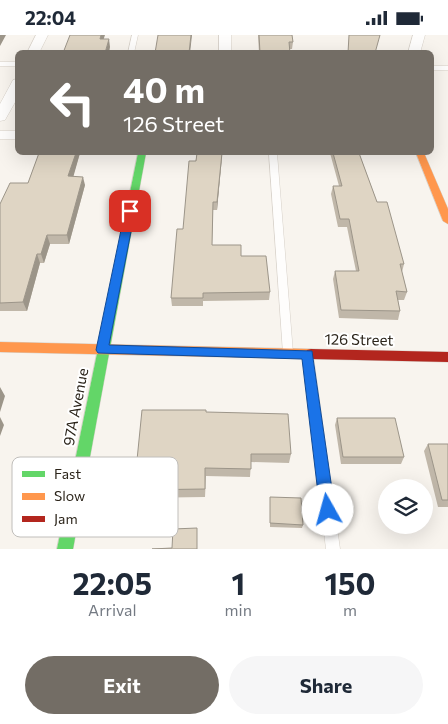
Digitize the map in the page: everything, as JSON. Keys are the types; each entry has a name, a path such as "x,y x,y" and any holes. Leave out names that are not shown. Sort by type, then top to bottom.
{"street":[{"path":"34,50 42,35"},
{"path":"225,35 225,50"},
{"path":"415,50 419,35"},
{"path":"0,117 15,89"},
{"path":"0,135 15,135"},
{"name":"97A Avenue","path":"82,457 142,155"},
{"path":"421,155 448,221"},
{"name":"126 Street","path":"0,347 448,357"}],"lane":[{"path":"132,50 135,35"},
{"path":"0,63 15,64"},
{"path":"434,68 448,69"},
{"path":"273,155 288,354"},
{"path":"308,354 332,549"}],"building":[{"path":"70,35 101,35 100,39 109,39 106,50 64,50"},
{"path":"158,35 191,35 189,50 156,50"},
{"path":"259,35 292,35 293,42 289,42 290,50 260,50"},
{"path":"349,35 380,35 376,50 348,50"},
{"path":"38,155 75,155 68,176 83,177 67,235 47,235 41,254 37,254 23,302 0,303 0,204 10,183 28,183"},
{"path":"197,155 222,155 217,202 213,202 212,245 241,245 241,256 266,256 270,292 203,293 203,298 171,298 177,229 183,229 189,161 196,161"},
{"path":"334,155 360,155 377,202 387,202 404,264 400,264 407,292 396,291 400,311 341,310 335,271 359,271 349,219 340,219 333,186 342,186"},
{"path":"142,410 206,410 206,412 288,414 291,454 251,454 251,469 205,468 205,489 178,489 178,457 137,457"},
{"path":"337,418 395,418 404,457 343,457"},
{"path":"428,444 448,444 448,500 442,500"},
{"path":"270,497 301,498 303,525 270,523"},
{"path":"197,528 197,549 152,549 172,548 173,537 178,537 178,529"}],"traffic: fast":[{"path":"83,457 142,155"},
{"path":"65,549 67,537"}],"traffic: slow":[{"path":"421,155 448,221"},
{"path":"0,347 311,354"}],"traffic: jam":[{"path":"311,354 448,357"}],"route":[{"path":"130,211 102,350 308,354 328,510"}]}
